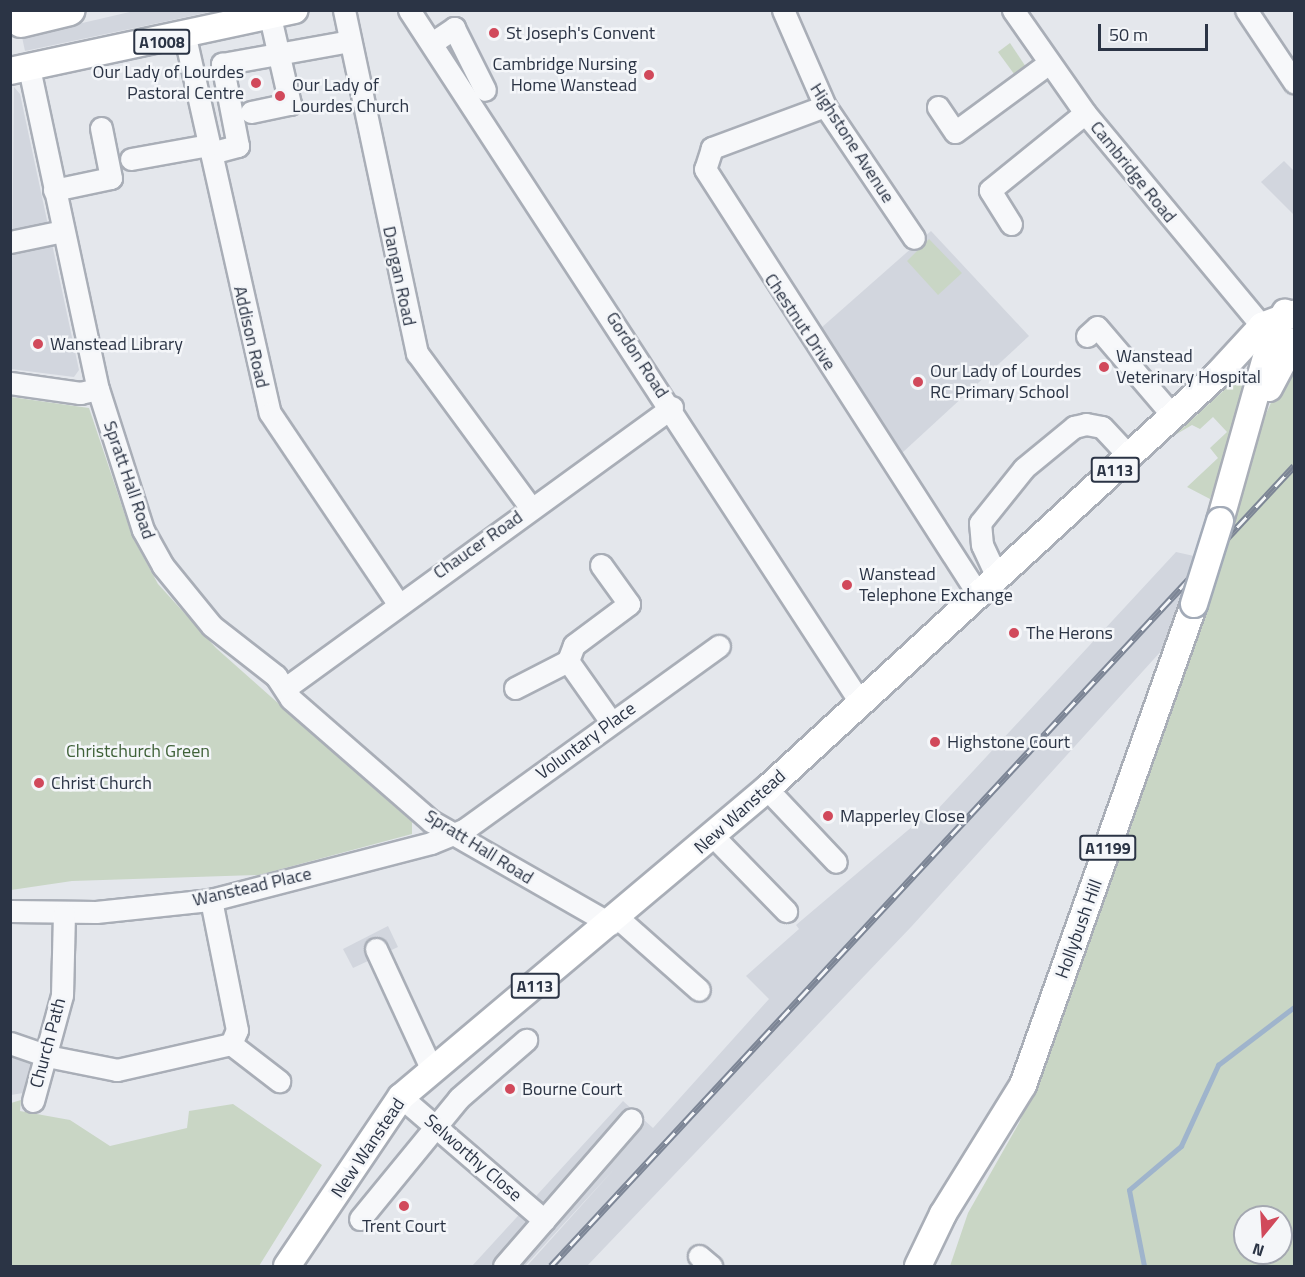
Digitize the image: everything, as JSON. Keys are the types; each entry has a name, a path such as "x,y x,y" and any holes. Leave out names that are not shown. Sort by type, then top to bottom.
{"highway":[{"path":"21,22 70,10"}],"main road":[{"name":"A1008","path":"20,70 185,37 295,10"},
{"name":"Hollybush Hill","path":"918,1266 943,1214 1023,1085 1194,604 1281,328 1294,296"},
{"name":"New Wanstead","path":"287,1266 401,1097 614,921 767,789 1217,375 1281,328"}],"street":[{"name":"Dangan Road","path":"344,10 417,353 531,508"},
{"name":"Gordon Road","path":"409,10 672,407 860,702"},
{"name":"Highstone Avenue","path":"783,10 825,106 914,238"},
{"name":"Cambridge Road","path":"1012,10 1085,113 1281,328"},
{"path":"1246,10 1294,82"},
{"path":"251,112 290,104 276,53 270,17"},
{"path":"432,43 454,19 485,90"},
{"name":"Addison Road","path":"185,37 270,413 398,602"},
{"path":"131,159 238,146 222,64 350,41"},
{"path":"938,107 955,132 1049,63"},
{"name":"Spratt Hall Road","path":"20,70 54,190 98,389 143,530 163,566 212,626 287,687 291,699 431,820 504,867 589,906 614,921 699,990"},
{"name":"Chestnut Drive","path":"825,106 711,148 705,170 978,594"},
{"path":"1011,224 990,190 1085,113"},
{"path":"54,190 111,178 101,128"},
{"path":"10,242 63,231"},
{"path":"1087,336 1097,327 1173,416"},
{"path":"10,383 80,393 98,389"},
{"name":"Chaucer Road","path":"287,687 398,602 672,407"},
{"path":"997,576 982,545 980,523 1024,468 1074,427 1086,424 1102,427 1130,457"},
{"path":"515,688 568,661 574,645 629,604 601,565"},
{"name":"Voluntary Place","path":"453,834 718,646"},
{"path":"568,661 611,722"},
{"path":"767,789 836,862"},
{"name":"Wanstead Place","path":"10,911 64,913 211,900 453,834"},
{"path":"713,836 786,911"},
{"path":"211,900 237,1030 231,1044"},
{"name":"Church Path","path":"33,1101 62,995 64,913"},
{"path":"376,949 432,1070"},
{"path":"360,1219 374,1197 488,1069 526,1040"},
{"path":"10,1042 47,1056 117,1070 231,1044"},
{"path":"231,1044 279,1081"},
{"name":"Selworthy Close","path":"401,1097 544,1220"},
{"path":"504,1266 632,1120"},
{"path":"348,1178 374,1197"}],"shaded area":[{"path":"134,11 215,11 25,51 22,37"},
{"path":"14,87 20,94 79,370 74,377 11,369"},
{"path":"1284,161 1294,171 1294,215 1261,182"},
{"name":"Our Lady of Lourdes RC Primary School","path":"931,231 1029,336 902,453 821,328"},
{"path":"1294,423 1211,588 1173,624 1163,649 911,927 587,1266 527,1266 616,1167 525,1266 472,1266 623,1101 653,1128 769,999 746,976 799,929 796,925 920,820 924,824 1176,552 1194,556 1243,490 1250,470"},
{"path":"388,926 398,947 353,968 343,949"},
{"path":"11,1033 36,1041 23,1093 11,1095"}],"green space":[{"path":"1010,43 1026,67 1017,78 998,52"},
{"path":"929,239 962,273 938,295 907,261"},
{"path":"1294,352 1294,1266 950,1266 968,1213 1019,1123 1049,1053 1194,643 1265,416"},
{"path":"1245,371 1251,375 1210,499 1187,487 1218,458 1210,448 1227,432 1213,417 1200,429 1192,425 1175,435"},
{"name":"Christchurch Green","path":"11,397 89,408 132,536 158,584 216,648 412,822 412,834 259,875 72,881 11,890"},
{"path":"21,1100 20,1111 70,1120 110,1146 187,1128 189,1111 233,1104 322,1165 259,1266 11,1266 11,1103"}],"waterway":[{"path":"1144,1266 1129,1190 1181,1146 1218,1065 1294,1007"}],"railway":[{"path":"551,1266 1294,466"}],"place":[{"name":"St Joseph's Convent","path":"494,33"},
{"name":"Cambridge Nursing Home Wanstead","path":"649,75"},
{"name":"Our Lady of Lourdes Pastoral Centre","path":"256,83"},
{"name":"Our Lady of Lourdes Church","path":"280,96"},
{"name":"Wanstead Library","path":"38,344"},
{"name":"Wanstead Veterinary Hospital","path":"1104,367"},
{"name":"Our Lady of Lourdes RC Primary School","path":"918,382"},
{"name":"Wanstead Telephone Exchange","path":"847,585"},
{"name":"The Herons","path":"1014,633"},
{"name":"Highstone Court","path":"935,742"},
{"name":"Christ Church","path":"39,783"},
{"name":"Mapperley Close","path":"828,816"},
{"name":"Bourne Court","path":"510,1089"},
{"name":"Trent Court","path":"404,1206"}]}
